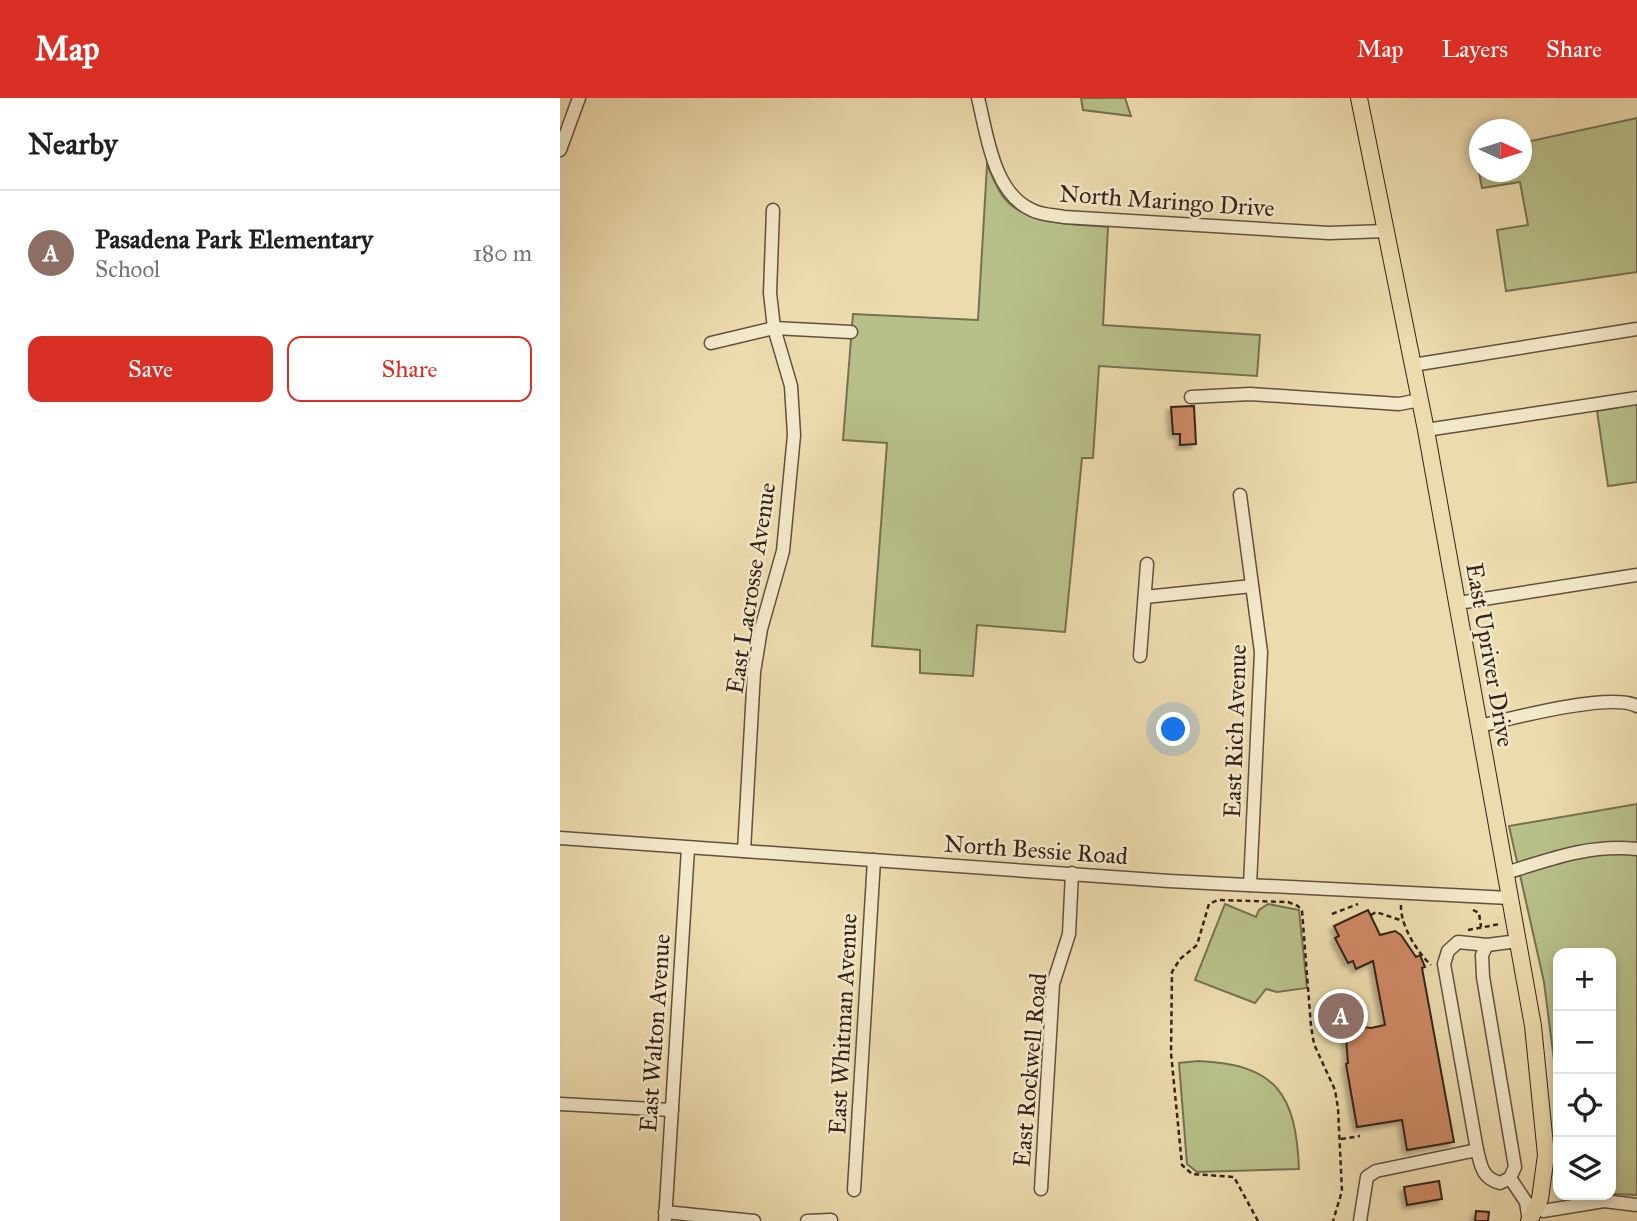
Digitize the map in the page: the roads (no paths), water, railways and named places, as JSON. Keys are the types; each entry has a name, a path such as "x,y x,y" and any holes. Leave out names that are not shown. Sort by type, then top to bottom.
{"main road":[{"name":"East Upriver Drive","path":"1359,98 1426,430 1518,941 1546,1131 1544,1179 1538,1214"}],"street":[{"path":"560,150 579,98"},
{"name":"North Maringo Drive","path":"978,98 993,159 1007,188 1031,210 1064,217 1329,233 1386,231"},
{"name":"East Lacrosse Avenue","path":"744,851 754,672 761,629 783,551 794,435 791,386 774,328 769,293 773,210"},
{"path":"711,343 774,328 852,332"},
{"path":"1413,365 1637,329"},
{"path":"1191,397 1250,394 1399,404 1420,400"},
{"path":"1426,430 1637,398"},
{"name":"East Rich Avenue","path":"1240,495 1261,671 1250,885"},
{"path":"1140,656 1147,564"},
{"path":"1458,603 1637,575"},
{"path":"1145,597 1252,586"},
{"path":"1480,726 1587,705 1620,702 1637,706"},
{"name":"North Bessie Road","path":"560,838 1250,885 1510,898"},
{"path":"1506,873 1578,851 1612,846 1637,849"},
{"name":"East Walton Avenue","path":"665,1216 688,848"},
{"name":"East Whitman Avenue","path":"854,1190 874,860"},
{"name":"East Rockwell Road","path":"1041,1189 1053,984 1069,934 1072,873"},
{"path":"1487,945 1482,955 1483,977 1515,1167 1510,1178 1500,1183 1490,1180 1482,1172 1476,1150 1444,964 1448,951 1458,943 1487,945 1518,941"},
{"path":"560,1104 671,1110"},
{"path":"1360,1221 1367,1177 1385,1169 1476,1150"},
{"path":"1510,1178 1526,1202 1538,1214 1604,1201 1637,1205"},
{"path":"665,1216 754,1221"},
{"path":"807,1221 831,1220"}],"place":[{"name":"Pasadena Park Elementary","path":"1341,1016"}]}
